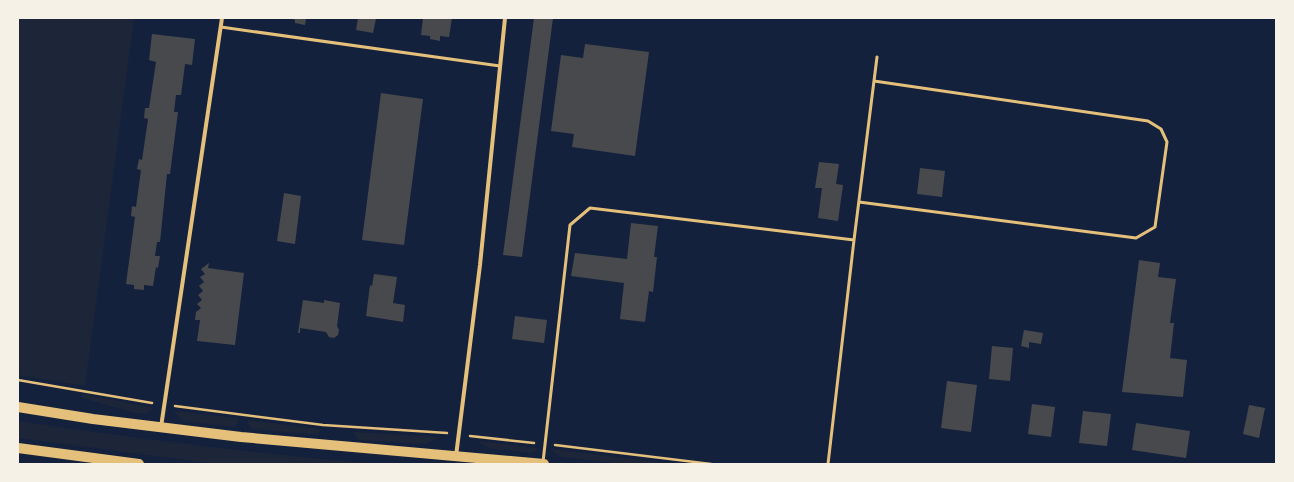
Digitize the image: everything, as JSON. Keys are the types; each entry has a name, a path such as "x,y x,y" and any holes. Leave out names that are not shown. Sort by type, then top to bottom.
{"main road":[{"path":"18,407 161,428 311,444 543,464"},
{"path":"18,448 139,464"}],"street":[{"path":"161,428 222,18"},
{"path":"456,456 480,265 505,18"}],"lane":[{"path":"221,27 500,66"},
{"path":"828,464 877,57"},
{"path":"859,202 1136,238 1155,227 1167,142 1161,129 1148,121 874,81"},
{"path":"543,464 544,444 570,226 590,208 854,240"}],"path":[{"path":"18,380 164,405 323,425 458,434 711,464"}],"shaded area":[{"path":"18,18 134,18 85,386 18,375"},
{"path":"83,394 154,408 145,414 132,412 82,398"},
{"path":"173,411 238,418 238,423 233,427 183,421"},
{"path":"248,420 321,429 317,435 252,429 248,424"},
{"path":"18,421 198,446 380,464 217,464 18,438"},
{"path":"354,432 440,437 426,444 358,440"},
{"path":"477,441 538,448 535,452 531,453 489,448"},
{"path":"551,449 675,464 621,464 562,457 555,454"}],"building":[{"path":"291,18 306,18 305,25 295,23 295,20"},
{"path":"358,18 376,19 373,33 356,30"},
{"path":"423,18 452,18 449,37 440,36 440,41 430,39 430,36 421,35"},
{"path":"534,18 553,18 522,257 503,255"},
{"path":"152,34 195,39 192,65 185,64 181,95 176,95 174,112 178,112 170,174 167,174 160,242 157,242 155,256 160,256 158,268 156,267 153,286 144,285 144,290 134,289 134,285 126,284 135,217 131,216 132,206 136,207 141,170 137,169 139,159 142,160 148,119 144,118 145,108 149,108 156,62 149,60"},
{"path":"585,44 649,52 635,156 572,147 574,134 551,131 561,55 583,58"},
{"path":"381,93 423,99 404,245 362,240"},
{"path":"819,162 839,164 836,184 843,185 838,221 818,218 822,188 815,188"},
{"path":"920,168 945,171 942,197 917,194"},
{"path":"284,193 301,196 295,244 277,241"},
{"path":"631,223 658,226 654,257 657,257 653,292 649,291 645,322 620,319 624,283 571,276 575,253 627,259"},
{"path":"1139,260 1160,263 1158,277 1176,279 1170,323 1174,323 1170,358 1187,360 1183,397 1122,392"},
{"path":"209,263 208,268 244,273 235,345 197,341 200,320 195,320 196,312 201,308 197,304 202,300 198,295 203,291 199,286 204,282 200,277 205,274 201,269"},
{"path":"374,274 397,277 393,303 405,305 403,322 366,316 370,285 372,286"},
{"path":"303,300 324,303 324,300 340,303 337,326 339,330 338,335 334,338 329,337 326,332 300,328 300,333 298,333"},
{"path":"515,316 547,320 544,343 512,339"},
{"path":"1024,330 1043,333 1041,344 1029,342 1029,348 1021,346"},
{"path":"992,346 1013,348 1010,381 989,379"},
{"path":"947,381 977,385 971,432 941,428"},
{"path":"1032,404 1055,407 1051,437 1028,434"},
{"path":"1249,405 1265,408 1259,438 1243,434"},
{"path":"1083,411 1111,414 1107,446 1079,443"},
{"path":"1136,423 1190,431 1186,458 1132,450"}]}
